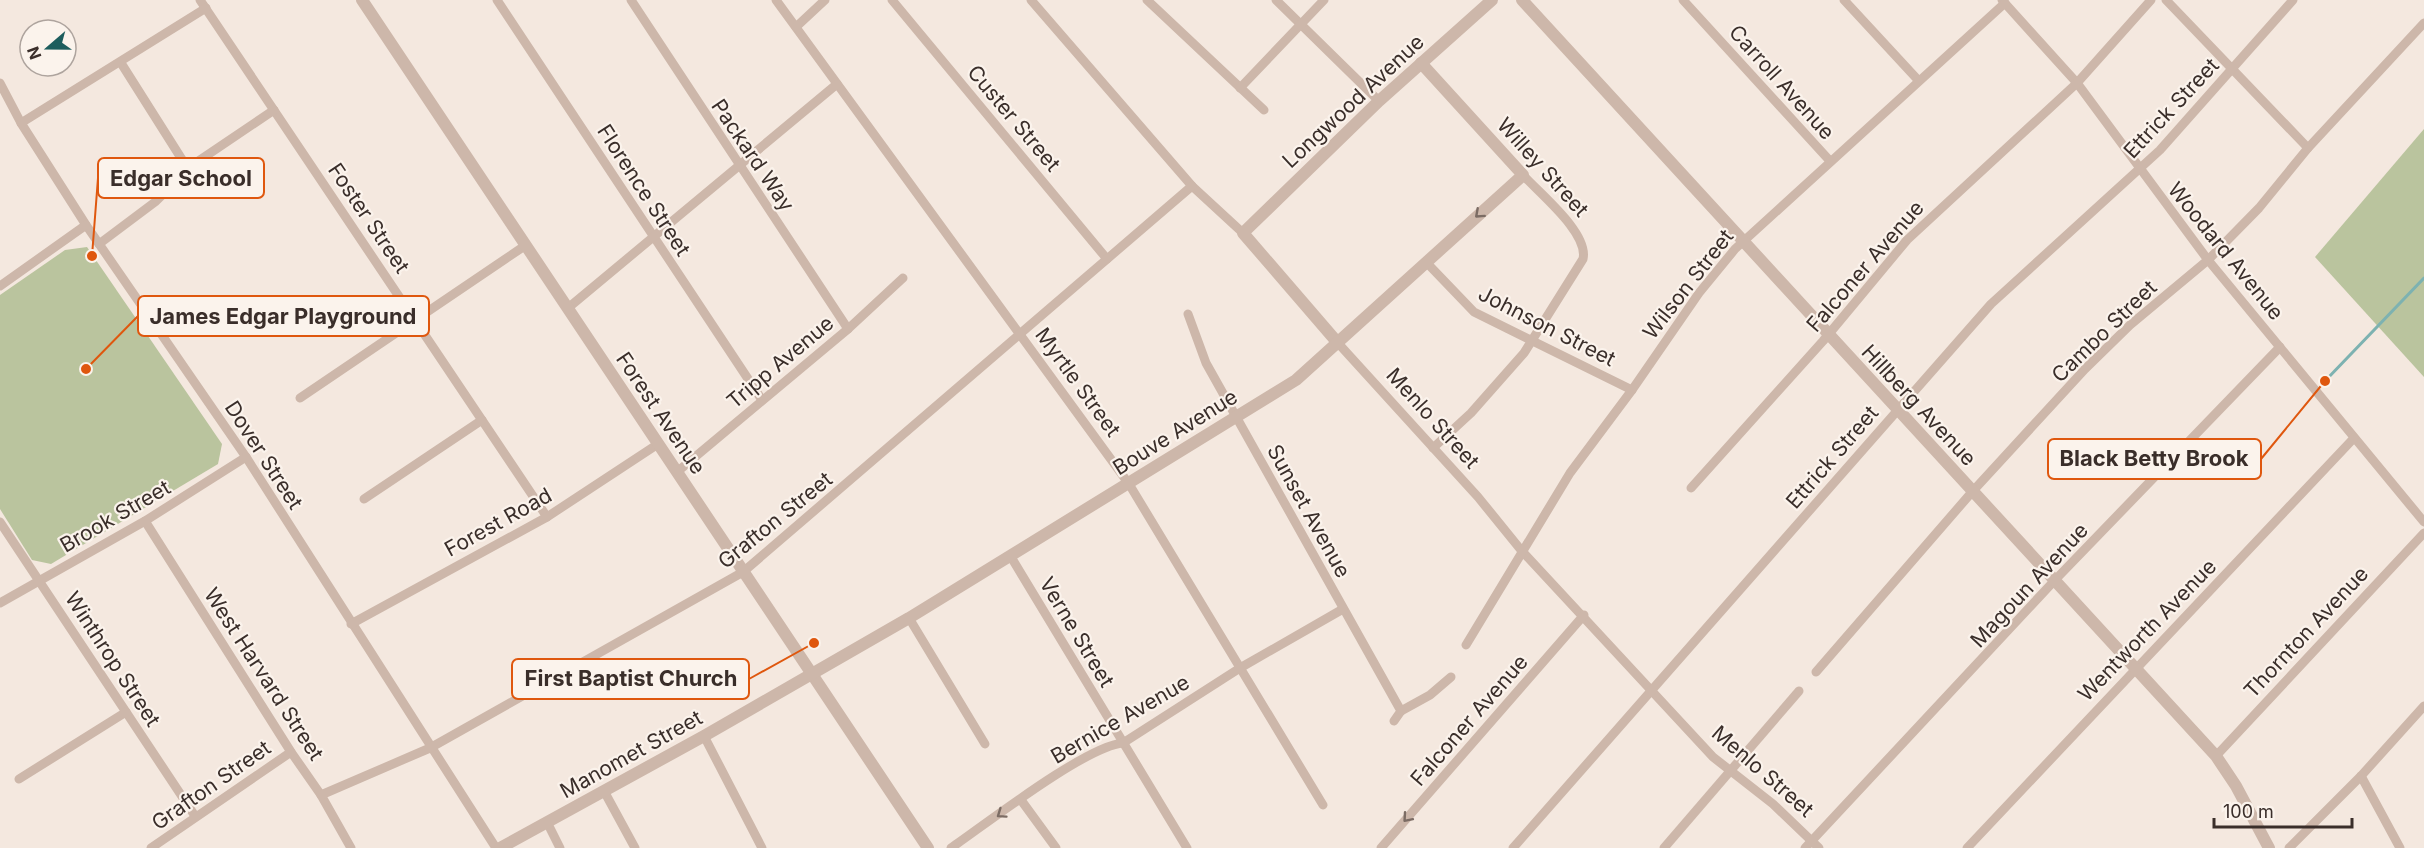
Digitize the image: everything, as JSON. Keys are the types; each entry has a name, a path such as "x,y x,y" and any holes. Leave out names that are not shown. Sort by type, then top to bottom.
{"street":[{"name":"Forest Avenue","path":"362,0 928,848"},
{"name":"Florence Street","path":"497,0 762,400"},
{"name":"Packard Way","path":"631,0 848,328"},
{"name":"Myrtle Street","path":"777,0 1129,484 1323,805"},
{"path":"796,27 825,0"},
{"name":"Custer Street","path":"892,0 1107,259"},
{"name":"Menlo Street","path":"1031,0 1192,186 1243,233 1521,550 1729,771 1773,804 1808,844 1819,848"},
{"path":"1148,0 1264,110"},
{"path":"1276,0 1380,101"},
{"path":"1240,88 1324,0"},
{"name":"Longwood Avenue","path":"1243,233 1380,101 1492,0"},
{"name":"Hillberg Avenue","path":"1522,0 2216,756 2236,786 2269,848"},
{"name":"Carroll Avenue","path":"1683,0 1830,161"},
{"path":"1844,0 1918,80"},
{"name":"Falconer Avenue","path":"1691,488 1828,335 1918,229 2077,83 2151,0"},
{"path":"2166,0 2308,148"},
{"name":"Ettrick Street","path":"1514,848 1991,304 2139,170 2197,111 2293,0"},
{"name":"Wilson Street","path":"1466,645 1569,473 1632,390 1699,293 1742,241 2003,1"},
{"name":"Woodard Avenue","path":"2003,1 2077,83 2139,170 2208,260 2312,382 2354,438 2424,522"},
{"path":"21,123 121,63 203,4"},
{"name":"Foster Street","path":"203,4 547,517"},
{"name":"Cambo Street","path":"1816,672 1972,492 2085,369 2130,325 2208,260 2259,208 2308,148 2424,23"},
{"path":"121,63 188,169"},
{"name":"Willey Street","path":"1421,63 1575,230 1585,254 1572,280 1534,340"},
{"name":"Dover Street","path":"0,83 21,123 86,225 246,457 430,748 498,848"},
{"path":"568,308 837,84"},
{"path":"99,244 155,202 188,169 274,111"},
{"name":"Bouve Avenue","path":"812,675 1011,557 1296,380 1522,175"},
{"name":"Grafton Street","path":"321,795 430,748 743,572 1192,186"},
{"path":"0,286 86,225"},
{"path":"300,399 526,245"},
{"name":"Johnson Street","path":"1426,262 1474,312 1632,390"},
{"name":"Tripp Avenue","path":"677,472 848,328 903,278"},
{"name":"Sunset Avenue","path":"1188,314 1206,363 1401,711"},
{"path":"1433,448 1482,402 1534,340"},
{"name":"Magoun Avenue","path":"1808,844 1895,754 2055,580 2280,347"},
{"path":"363,499 482,420"},
{"name":"Wentworth Avenue","path":"1967,848 2134,668 2186,617 2354,438"},
{"name":"Forest Road","path":"351,624 547,517 658,444"},
{"name":"Brook Street","path":"0,603 145,521 246,457"},
{"name":"West Harvard Street","path":"145,521 291,752 321,795 351,848"},
{"name":"Winthrop Street","path":"0,522 195,816"},
{"name":"Thornton Avenue","path":"2216,756 2424,533"},
{"name":"Verne Street","path":"1011,557 1187,848"},
{"name":"Bernice Avenue","path":"951,848 1096,752 1114,744 1123,743 1240,668 1343,609"},
{"name":"Falconer Avenue","path":"1381,848 1584,615"},
{"path":"909,618 985,744"},
{"name":"Manomet Street","path":"498,848 812,675"},
{"path":"1394,722 1401,711 1430,695 1451,677"},
{"path":"1664,848 1800,691"},
{"path":"2289,848 2361,776 2424,706"},
{"path":"19,778 126,712"},
{"path":"704,736 762,848"},
{"name":"Grafton Street","path":"151,848 291,752"},
{"path":"2361,776 2400,848"},
{"path":"604,791 635,848"},
{"path":"1021,800 1056,848"},
{"path":"547,822 560,848"}],"green space":[{"path":"2424,129 2424,377 2315,257"},
{"path":"87,247 222,444 218,464 51,564 32,560 0,509 0,295 65,250"}],"waterway":[{"path":"2325,381 2424,278"}],"place":[{"name":"Edgar School","path":"92,256"},
{"name":"James Edgar Playground","path":"86,369"},
{"name":"Black Betty Brook","path":"2325,381"},
{"name":"First Baptist Church","path":"814,643"}]}
